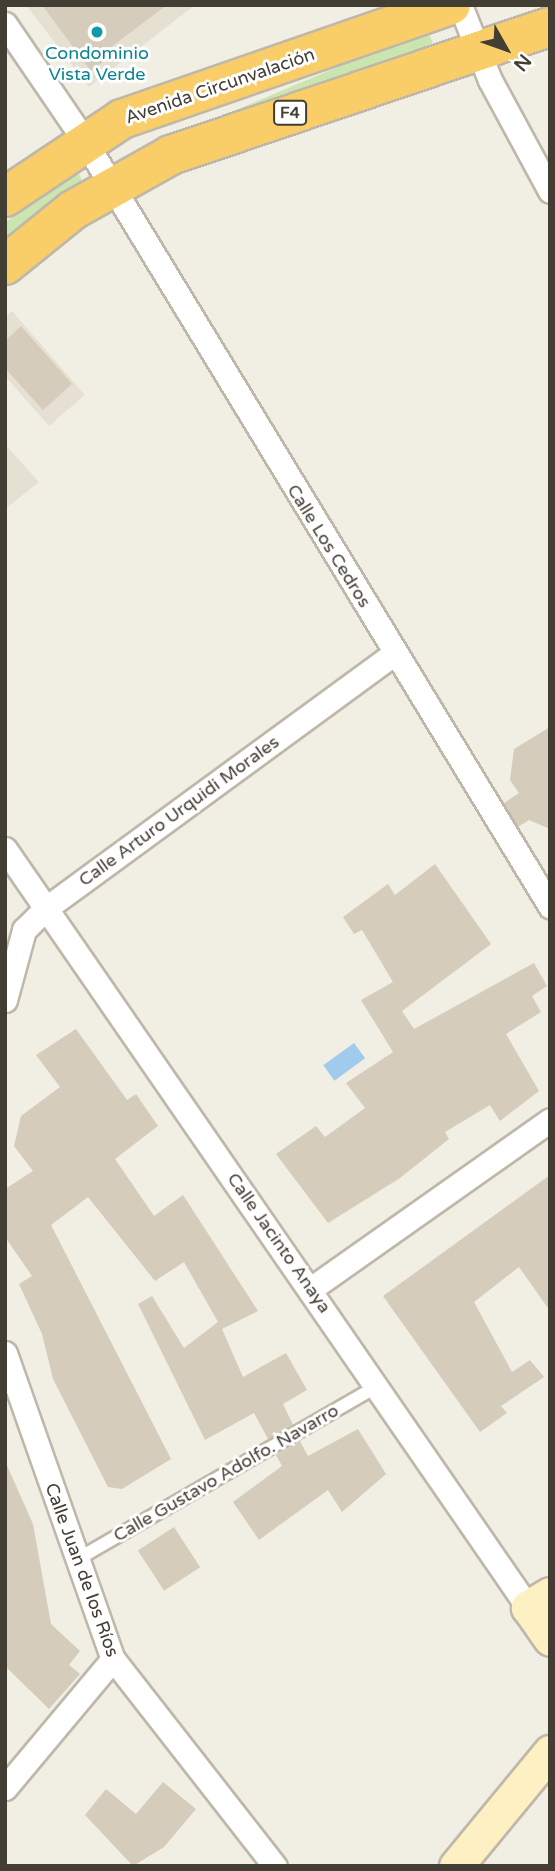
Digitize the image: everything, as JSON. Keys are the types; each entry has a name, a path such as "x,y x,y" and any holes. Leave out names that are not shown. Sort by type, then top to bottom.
{"highway":[{"name":"Avenida Circunvalación","path":"5,197 84,140 122,119 451,5"},
{"name":"F4","path":"5,265 108,187 171,155 476,48 550,27"}],"street":[{"path":"460,5 476,48 550,191"},
{"name":"Calle Los Cedros","path":"5,24 84,140 108,187 550,906"},
{"name":"Calle Arturo Urquidi Morales","path":"5,1000 24,930 45,909 395,653"},
{"name":"Calle Jacinto Anaya","path":"5,849 312,1288 376,1387 539,1601 550,1639"},
{"path":"312,1288 550,1120"},
{"name":"Calle Juan de los Ríos","path":"5,1353 113,1659 275,1866"},
{"path":"5,1788 113,1659"},
{"path":"456,1866 550,1752"}],"lane":[{"name":"Calle Gustavo Adolfo. Navarro","path":"76,1559 376,1387"}],"shaded area":[{"name":"Condominio Vista Verde","path":"26,5 195,5 89,87"},
{"path":"12,311 85,395 49,426 5,376 5,317"},
{"path":"5,444 39,482 5,509"}],"green space":[{"path":"427,29 433,43 135,169 129,156"},
{"path":"75,167 83,182 5,243 5,223"}],"water":[{"path":"354,1043 365,1058 334,1081 323,1065"}],"building":[{"name":"Condominio Vista Verde","path":"42,5 167,5 111,47 115,53 91,71"},
{"path":"21,326 72,384 43,410 5,368 5,341"},
{"path":"550,727 550,829 529,820 518,827 504,803 519,793 510,780 514,749"},
{"path":"435,864 491,944 402,1011 414,1029 534,963 547,986 532,996 541,1012 506,1034 539,1091 500,1121 490,1105 445,1132 449,1139 400,1178 328,1223 276,1154 316,1126 325,1137 365,1108 346,1083 393,1052 361,1000 393,982 362,930 354,934 343,917 388,884 395,895"},
{"path":"76,1029 127,1100 136,1094 158,1126 115,1159 154,1216 183,1195 258,1311 222,1329 243,1377 286,1353 307,1390 283,1404 293,1425 268,1439 254,1413 205,1440 138,1304 152,1296 184,1348 218,1322 184,1262 155,1281 88,1197 51,1225 171,1459 122,1489 108,1487 53,1379 42,1334 19,1284 32,1276 5,1237 5,1189 33,1171 14,1146 21,1116 60,1087 36,1055"},
{"path":"550,1175 550,1311 519,1267 474,1302 512,1372 530,1360 544,1377 501,1406 507,1413 480,1432 383,1296"},
{"path":"358,1429 386,1474 342,1512 328,1490 259,1540 233,1502 282,1466 276,1455 300,1441 308,1456"},
{"path":"5,1461 33,1524 51,1624 80,1651 69,1665 80,1674 49,1709 5,1666"},
{"path":"174,1527 200,1567 164,1591 138,1550"},
{"path":"163,1782 196,1809 164,1847 133,1866 85,1815 106,1789 136,1814"}],"place":[{"name":"Condominio Vista Verde","path":"97,32"}]}
